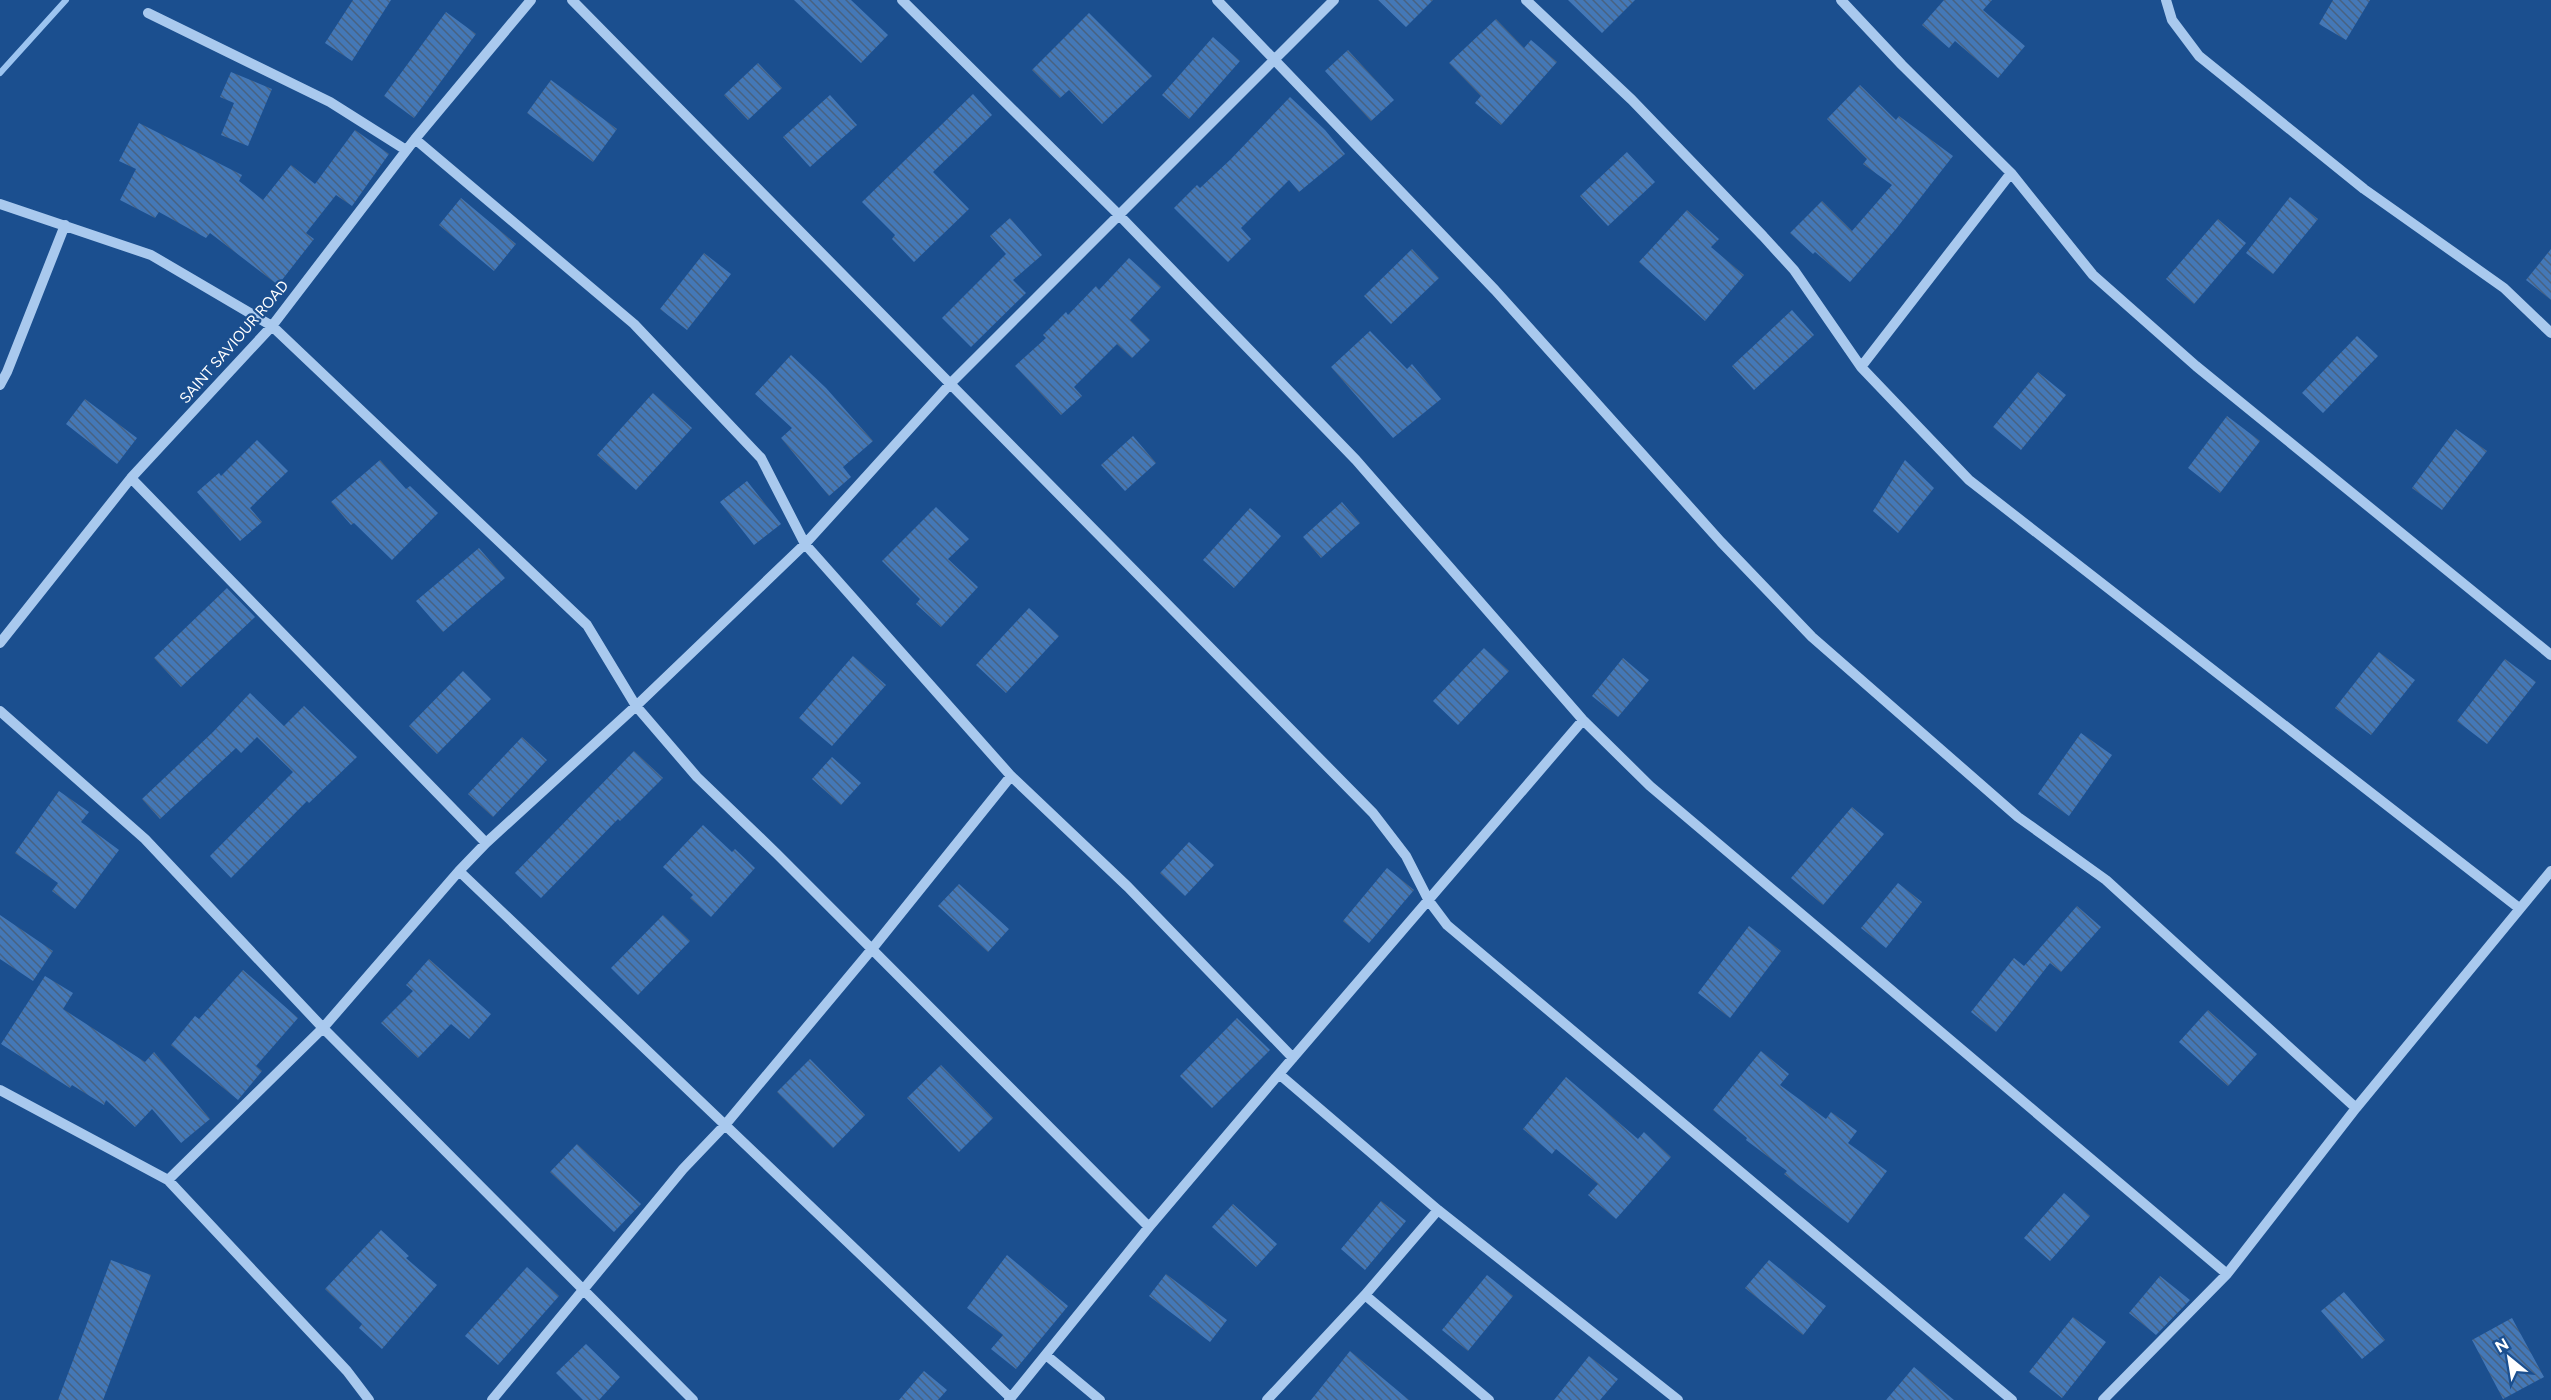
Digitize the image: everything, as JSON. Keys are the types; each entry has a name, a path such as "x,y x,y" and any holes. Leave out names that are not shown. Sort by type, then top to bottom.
{"street":[{"name":"SAINT SAVIOUR ROAD","path":"0,643 131,478 272,326 406,150 531,0"},
{"path":"572,0 1373,813 1406,856 1429,901 1447,925 2012,1400"},
{"path":"902,0 1119,215 1356,460 1583,720 1650,786 2227,1275"},
{"path":"1217,0 1495,290 1720,542 1812,637 2018,817 2106,880 2356,1108"},
{"path":"168,1180 323,1028 486,843 636,706 805,544 951,383 1275,62 1334,0"},
{"path":"1526,0 1632,100 1763,236 1794,270 1861,367 1969,480 2519,908"},
{"path":"1841,0 1902,65 2011,173 2094,275 2196,366 2551,655"},
{"path":"2166,0 2172,20 2199,56 2364,189 2504,288 2551,333"},
{"path":"148,14 330,102 406,150"},
{"path":"415,139 634,324 760,459 805,544 1011,776 1128,887 1293,1058"},
{"path":"1861,367 2011,173"},
{"path":"0,204 151,255 272,326 587,625 636,706 696,777 872,949 1149,1227"},
{"path":"0,385 65,225"},
{"path":"131,478 486,843"},
{"path":"0,711 146,839 323,1028 693,1400"},
{"path":"459,871 1010,1399 1149,1227 1583,720"},
{"path":"492,1400 684,1169 725,1125 872,949 1011,776"},
{"path":"2103,1400 2227,1275 2356,1108 2551,871"},
{"path":"1279,1074 1438,1210 1678,1400"},
{"path":"0,1090 168,1180 347,1371 369,1400"},
{"path":"1267,1400 1365,1295 1438,1210"},
{"path":"1365,1295 1489,1400"},
{"path":"1046,1354 1100,1400"}],"building":[{"path":"353,0 391,0 352,61 325,43"},
{"path":"794,0 851,0 888,35 861,63"},
{"path":"1378,0 1433,0 1406,27"},
{"path":"1568,0 1635,0 1602,33"},
{"path":"1944,0 1992,0 1983,10 2025,46 1998,78 1955,41 1949,48 1922,25"},
{"path":"2333,0 2370,0 2346,40 2319,24"},
{"path":"446,12 476,34 414,118 384,96"},
{"path":"1089,13 1152,76 1102,124 1069,90 1060,98 1032,70"},
{"path":"1496,19 1524,48 1531,40 1557,62 1501,125 1475,103 1481,96 1449,63"},
{"path":"1213,37 1240,61 1189,119 1162,95"},
{"path":"1348,50 1394,100 1371,121 1325,71"},
{"path":"758,63 782,88 748,120 724,95"},
{"path":"231,72 272,89 248,146 221,135 234,103 220,97"},
{"path":"551,80 617,129 593,162 527,113"},
{"path":"1860,85 1896,120 1899,116 1953,156 1896,229 1850,282 1790,233 1822,201 1852,231 1892,185 1863,164 1867,159 1827,119"},
{"path":"973,94 992,115 933,172 969,209 914,262 892,239 895,235 862,202"},
{"path":"830,95 857,125 810,167 783,137"},
{"path":"1290,97 1325,130 1345,154 1299,192 1289,180 1241,228 1251,239 1228,262 1174,208 1197,185 1200,188 1231,159"},
{"path":"139,123 242,175 239,181 263,200 291,165 315,184 355,130 389,154 352,206 336,195 306,233 314,239 278,285 210,233 206,238 159,212 155,218 120,200 136,169 119,161"},
{"path":"1627,152 1655,182 1608,226 1580,196"},
{"path":"2290,197 2318,219 2273,274 2246,253"},
{"path":"461,198 516,244 494,271 439,225"},
{"path":"1687,210 1719,239 1711,247 1744,275 1705,321 1639,262"},
{"path":"1010,218 1042,255 1013,280 1026,293 971,347 942,318 1006,254 990,236"},
{"path":"2218,219 2246,243 2194,304 2166,279"},
{"path":"1412,249 1439,278 1391,324 1364,296"},
{"path":"2551,249 2551,300 2526,280"},
{"path":"704,253 731,274 687,330 660,309"},
{"path":"1129,258 1161,287 1130,320 1150,340 1132,358 1117,344 1074,387 1082,396 1061,415 1015,366 1046,338 1043,335 1066,312 1068,315 1096,286 1099,290"},
{"path":"1792,310 1814,335 1754,390 1732,366"},
{"path":"1370,331 1407,369 1412,364 1441,399 1393,438 1331,367"},
{"path":"2357,336 2378,356 2323,413 2302,393"},
{"path":"791,355 826,388 873,441 843,467 851,477 829,496 781,438 792,428 755,394"},
{"path":"2038,372 2066,395 2021,450 1993,427"},
{"path":"653,393 692,428 636,490 597,455"},
{"path":"85,399 137,438 117,464 66,424"},
{"path":"2227,416 2260,441 2220,493 2188,468"},
{"path":"2456,429 2487,451 2442,510 2412,488"},
{"path":"1133,436 1156,463 1125,491 1101,465"},
{"path":"257,440 288,471 250,508 262,522 240,541 197,492 219,473 221,476"},
{"path":"380,460 406,489 410,486 438,513 392,560 354,523 351,525 331,502"},
{"path":"1905,460 1934,488 1898,533 1873,511"},
{"path":"747,481 781,524 754,545 720,502"},
{"path":"1342,502 1360,523 1321,558 1303,537"},
{"path":"936,507 969,539 948,559 978,587 941,627 916,604 920,599 882,561"},
{"path":"1250,508 1281,536 1234,588 1203,560"},
{"path":"479,548 505,578 443,632 416,601"},
{"path":"227,588 255,617 181,687 154,658"},
{"path":"1029,608 1059,636 1006,693 976,665"},
{"path":"1484,648 1509,671 1458,725 1433,701"},
{"path":"2379,652 2415,680 2371,735 2335,708"},
{"path":"853,656 886,685 832,746 799,718"},
{"path":"1623,658 1649,680 1618,717 1592,696"},
{"path":"2505,659 2536,682 2487,744 2457,721"},
{"path":"463,671 491,699 437,754 409,726"},
{"path":"250,693 284,726 304,706 357,757 309,803 307,801 231,878 210,856 293,772 257,737 241,753 236,748 160,819 142,799 213,732"},
{"path":"2081,733 2112,755 2069,816 2038,794"},
{"path":"522,737 547,760 493,817 468,794"},
{"path":"634,751 663,778 620,821 618,819 541,898 515,873"},
{"path":"832,757 861,783 841,805 812,779"},
{"path":"59,791 89,812 81,822 119,850 75,909 52,891 58,883 15,853"},
{"path":"1852,807 1884,834 1823,905 1791,878"},
{"path":"703,825 732,852 735,849 755,868 711,917 690,898 693,895 663,867"},
{"path":"1189,842 1214,865 1185,896 1160,873"},
{"path":"1387,868 1414,890 1369,943 1343,921"},
{"path":"1898,883 1922,902 1886,948 1861,928"},
{"path":"959,884 1009,929 988,952 938,906"},
{"path":"2077,906 2101,927 2061,972 2050,963 1996,1032 1971,1012 2014,958 2024,966"},
{"path":"0,915 53,951 33,981 0,959"},
{"path":"663,915 690,941 638,995 611,968"},
{"path":"1749,926 1781,951 1730,1018 1698,993"},
{"path":"429,959 491,1014 469,1039 451,1024 418,1058 381,1023 413,991 406,985"},
{"path":"243,970 298,1018 256,1066 262,1071 238,1100 171,1045 195,1016 199,1019"},
{"path":"45,976 73,993 63,1009 145,1062 154,1052 210,1119 181,1143 152,1109 135,1127 106,1100 104,1105 72,1085 70,1088 1,1044"},
{"path":"2208,1010 2257,1054 2228,1086 2179,1042"},
{"path":"1237,1018 1270,1050 1212,1108 1180,1076"},
{"path":"1761,1051 1789,1074 1780,1085 1826,1119 1831,1112 1857,1131 1848,1143 1887,1171 1848,1223 1784,1174 1787,1171 1746,1140 1747,1138 1713,1110"},
{"path":"810,1059 865,1115 833,1148 777,1092"},
{"path":"941,1065 993,1118 959,1152 907,1098"},
{"path":"1566,1077 1638,1139 1644,1132 1671,1157 1616,1219 1588,1195 1598,1184 1556,1149 1552,1154 1523,1129"},
{"path":"577,1144 641,1204 614,1232 550,1172"},
{"path":"2064,1193 2090,1216 2050,1261 2024,1238"},
{"path":"1381,1201 1406,1221 1365,1270 1341,1249"},
{"path":"1233,1204 1277,1244 1256,1267 1212,1227"},
{"path":"381,1230 409,1256 406,1258 437,1285 382,1349 359,1328 362,1324 325,1289"},
{"path":"1007,1255 1068,1306 1016,1369 991,1349 1003,1335 967,1308"},
{"path":"111,1260 151,1275 103,1400 58,1400"},
{"path":"1769,1260 1826,1306 1803,1335 1745,1288"},
{"path":"527,1267 559,1296 498,1365 465,1336"},
{"path":"1166,1274 1227,1320 1210,1342 1149,1296"},
{"path":"1487,1275 1513,1296 1468,1351 1442,1330"},
{"path":"2160,1276 2190,1300 2156,1335 2129,1313"},
{"path":"2344,1292 2385,1340 2362,1359 2321,1311"},
{"path":"2073,1317 2106,1342 2062,1398 2029,1372"},
{"path":"2512,1318 2544,1377 2503,1399 2472,1340"},
{"path":"586,1344 620,1377 599,1400 583,1400 556,1373"},
{"path":"1350,1351 1409,1400 1311,1400"},
{"path":"1589,1356 1618,1379 1600,1400 1554,1400"},
{"path":"1914,1367 1954,1400 1886,1400"},
{"path":"924,1371 947,1390 938,1400 899,1400"}],"waterway":[{"path":"0,73 66,0"}]}
